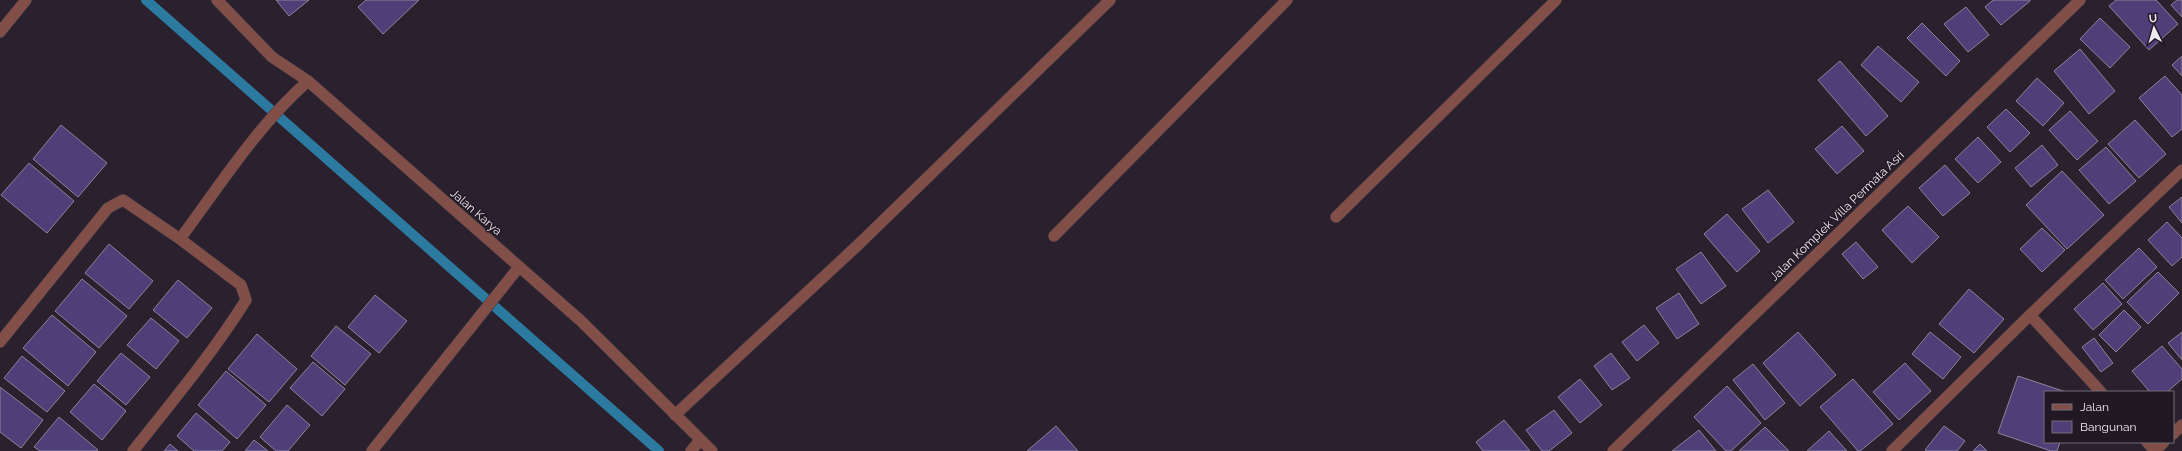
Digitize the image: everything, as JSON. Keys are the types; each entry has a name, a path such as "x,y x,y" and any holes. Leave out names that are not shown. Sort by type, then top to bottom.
{"street":[{"path":"0,32 26,0"},
{"name":"Jalan Karya","path":"217,0 272,56 308,81 581,321 712,451"},
{"path":"675,415 859,244 1110,0"},
{"path":"1054,236 1287,0"},
{"path":"1336,217 1556,0"},
{"name":"Jalan Komplek Villa Permata Asri","path":"1613,451 2080,0"},
{"path":"180,239 250,145 290,97 308,81"},
{"path":"1892,451 2030,315 2182,170"},
{"path":"0,342 108,208 123,200 180,239 241,284 246,300 192,377 133,451"},
{"path":"372,451 519,267"},
{"path":"2030,315 2100,391"},
{"path":"2174,433 2182,425"},
{"path":"691,451 700,440"},
{"path":"2148,443 2155,451 2163,443"}],"building":[{"path":"276,0 309,0 289,16"},
{"path":"366,0 419,0 383,34 358,7"},
{"path":"1993,0 2030,1 2001,25 1985,7"},
{"path":"2116,0 2156,0 2178,24 2149,50 2109,6"},
{"path":"2177,0 2182,0 2182,17 2171,5"},
{"path":"1966,7 1989,35 1968,52 1944,24"},
{"path":"2100,18 2130,47 2110,68 2080,39"},
{"path":"1922,23 1960,61 1946,76 1907,38"},
{"path":"1878,46 1919,82 1901,102 1861,65"},
{"path":"2080,49 2115,91 2089,114 2054,71"},
{"path":"2182,56 2182,76 2172,65"},
{"path":"1840,61 1888,116 1866,136 1818,80"},
{"path":"2165,76 2182,95 2182,129 2172,137 2139,98"},
{"path":"2037,78 2064,103 2043,126 2016,101"},
{"path":"2006,109 2030,133 2010,152 1987,127"},
{"path":"2070,111 2098,141 2077,160 2049,130"},
{"path":"2135,120 2166,154 2139,178 2108,144"},
{"path":"61,125 107,163 78,197 33,159"},
{"path":"1842,126 1864,151 1837,174 1815,149"},
{"path":"1978,137 2001,162 1978,183 1955,159"},
{"path":"2042,145 2058,165 2031,187 2015,168"},
{"path":"2106,147 2136,181 2109,204 2079,170"},
{"path":"29,163 74,201 47,233 1,195"},
{"path":"1945,165 1970,193 1943,216 1919,188"},
{"path":"2062,171 2104,215 2067,249 2026,205"},
{"path":"1768,190 1794,222 1768,243 1742,209"},
{"path":"2182,197 2182,223 2169,207"},
{"path":"1908,206 1939,237 1912,263 1882,230"},
{"path":"1727,214 1760,251 1737,272 1704,234"},
{"path":"2167,222 2182,238 2182,257 2172,266 2148,240"},
{"path":"2042,228 2065,250 2042,272 2020,249"},
{"path":"1856,242 1878,267 1863,279 1842,254"},
{"path":"109,244 153,281 129,309 85,273"},
{"path":"2139,248 2157,267 2123,299 2105,280"},
{"path":"1701,252 1726,286 1701,304 1676,269"},
{"path":"2158,272 2179,293 2148,324 2127,302"},
{"path":"82,279 127,316 99,348 55,311"},
{"path":"178,280 212,308 187,338 153,310"},
{"path":"2103,283 2122,304 2093,330 2074,309"},
{"path":"1969,289 2004,319 1974,353 1939,324"},
{"path":"1679,293 1699,324 1677,339 1656,308"},
{"path":"375,295 407,321 379,353 348,327"},
{"path":"2124,310 2141,327 2116,352 2099,335"},
{"path":"52,315 96,352 68,386 23,348"},
{"path":"151,318 179,341 156,369 127,345"},
{"path":"1644,325 1659,343 1637,361 1622,342"},
{"path":"336,326 371,354 345,385 311,356"},
{"path":"1798,332 1836,375 1800,406 1763,363"},
{"path":"1930,332 1961,357 1943,379 1912,354"},
{"path":"2182,332 2182,360 2168,343"},
{"path":"257,334 297,369 269,402 228,369"},
{"path":"2094,338 2113,363 2101,372 2082,347"},
{"path":"2162,346 2182,369 2182,379 2168,391 2149,391 2132,371"},
{"path":"121,353 150,377 126,405 97,381"},
{"path":"1611,353 1630,378 1612,390 1594,366"},
{"path":"22,356 65,391 47,412 4,378"},
{"path":"313,362 345,389 322,416 290,388"},
{"path":"1905,363 1931,391 1899,420 1873,392"},
{"path":"1753,364 1785,403 1765,420 1733,380"},
{"path":"226,371 266,405 237,439 198,405"},
{"path":"2018,376 2063,391 2044,391 2044,443 2060,443 2057,451 2051,451 1998,433"},
{"path":"1580,379 1602,405 1580,423 1558,397"},
{"path":"1853,379 1893,424 1860,451 1858,451 1820,407"},
{"path":"94,384 126,411 102,440 70,412"},
{"path":"1727,386 1761,423 1731,451 1726,451 1694,417"},
{"path":"0,387 43,420 21,448 0,432"},
{"path":"287,405 310,425 288,451 276,451 260,437"},
{"path":"1554,410 1572,433 1549,451 1542,451 1526,430"},
{"path":"196,413 230,442 222,451 194,451 177,436"},
{"path":"59,417 98,450 40,451 34,447"},
{"path":"1504,420 1530,451 1483,451 1476,442"},
{"path":"1056,426 1078,451 1027,451"},
{"path":"1944,426 1965,441 1957,451 1925,450"},
{"path":"1765,427 1789,451 1739,451"},
{"path":"1699,430 1716,451 1672,451"},
{"path":"1829,431 1847,451 1807,451"},
{"path":"254,440 268,451 245,451"},
{"path":"170,444 178,451 164,451"},
{"path":"1980,444 1987,451 1973,451"}],"waterway":[{"path":"146,0 659,451"}]}
